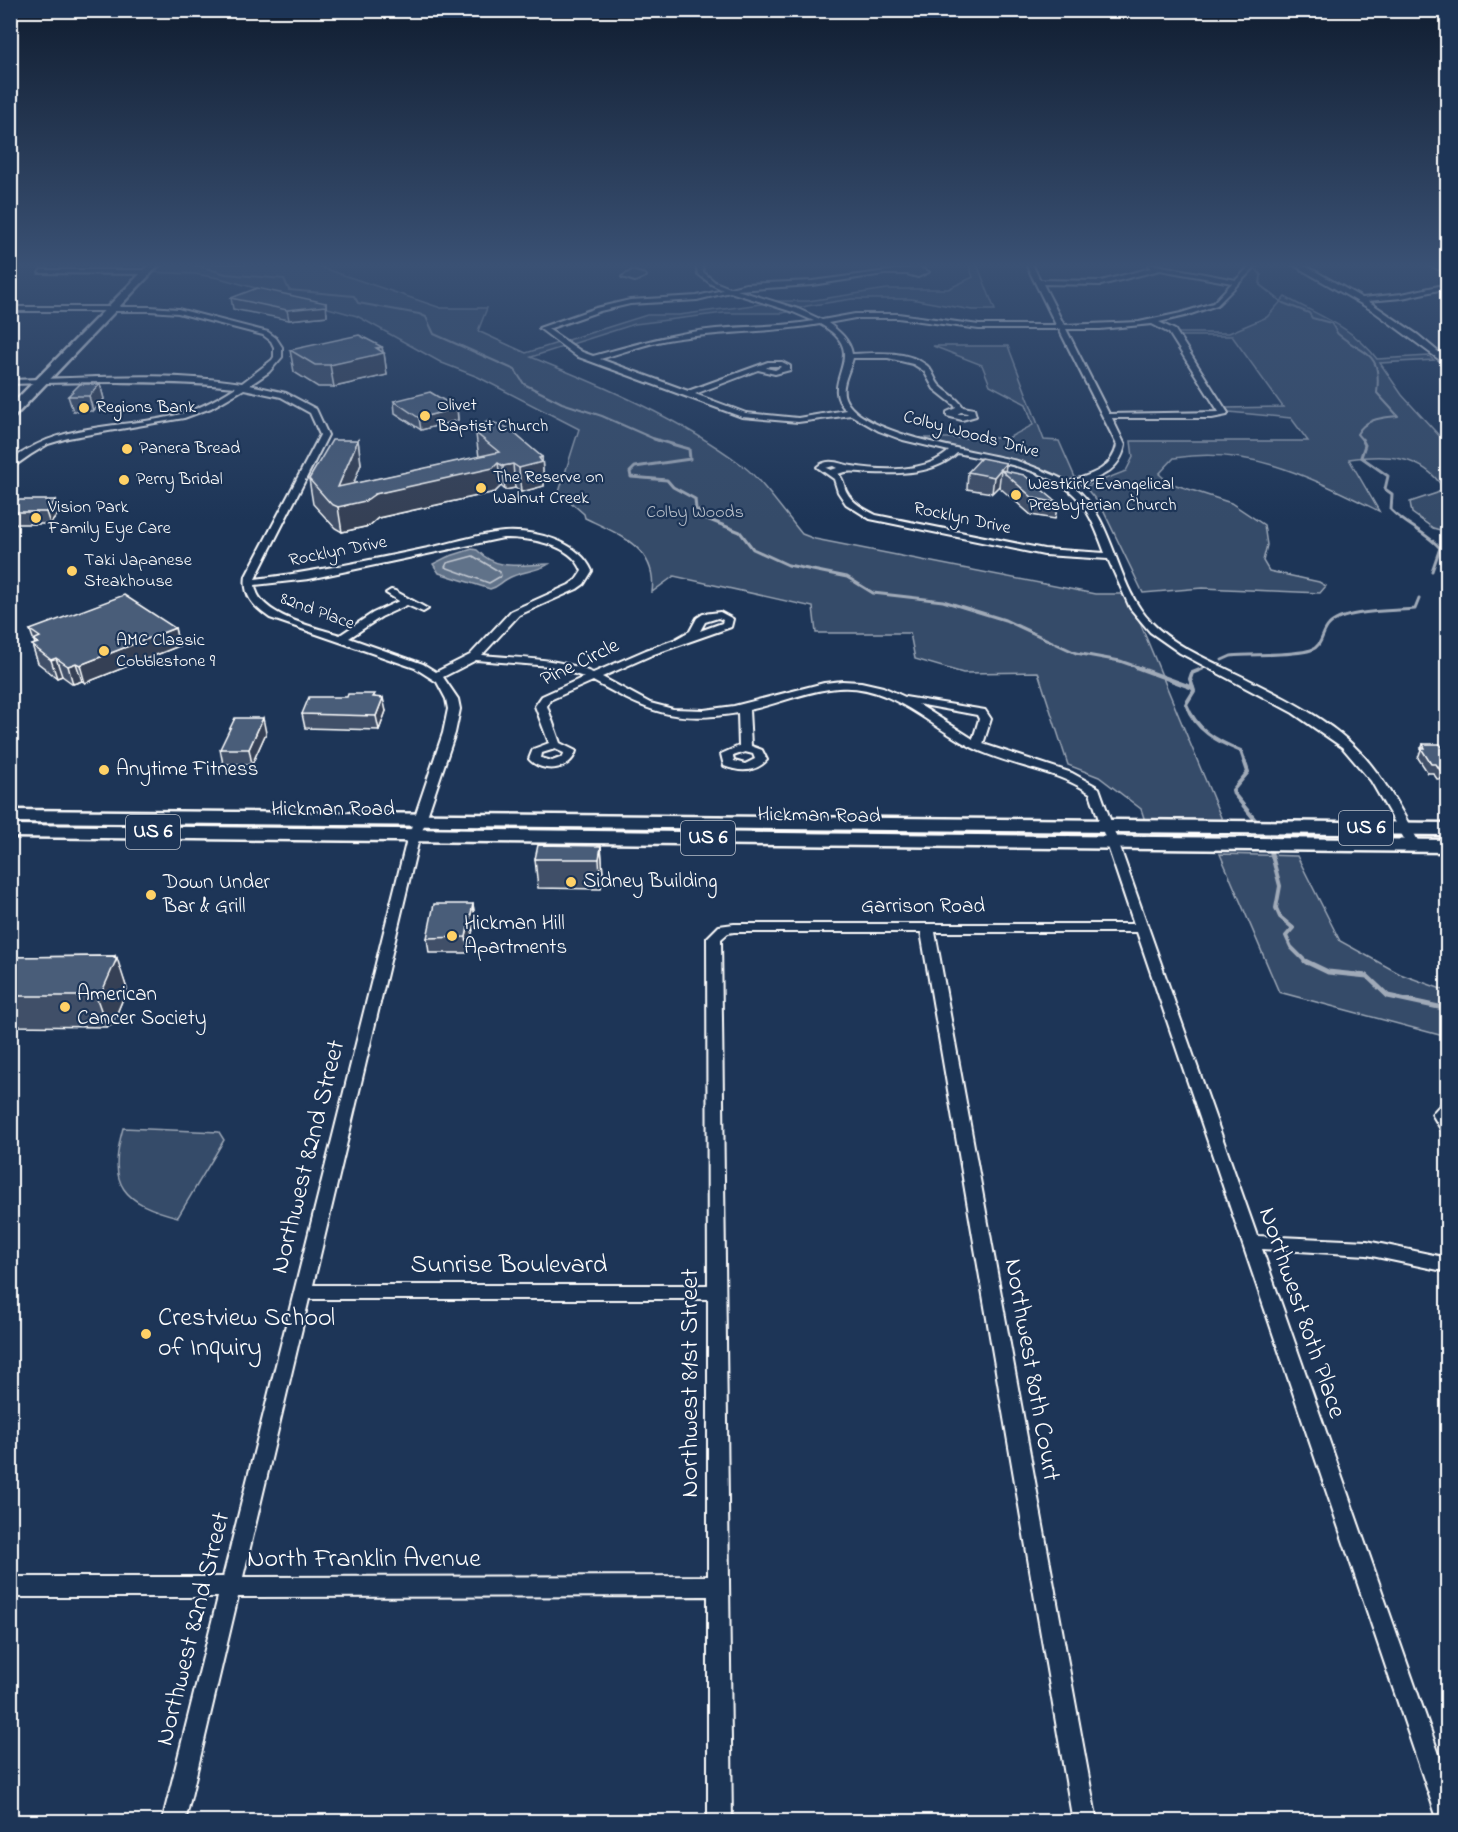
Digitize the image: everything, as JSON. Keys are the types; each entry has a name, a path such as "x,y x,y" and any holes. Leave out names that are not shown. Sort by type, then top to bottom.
{"main road":[{"path":"10,414 74,349"},
{"name":"Hickman Road","path":"10,816 417,827 1289,836 1410,837 1448,829"},
{"name":"Hickman Road","path":"10,831 417,827"},
{"name":"Hickman Road","path":"1410,837 1448,846"}],"street":[{"path":"12,466 34,449 64,437 100,429 159,422 200,411 270,368 278,357 279,349"},
{"path":"575,349 592,359 745,415 776,420 813,419 852,412 838,393 849,356 846,349"},
{"path":"592,359 625,349"},
{"path":"1066,485 1104,472 1115,464 1120,455 1120,444 1074,349"},
{"path":"1107,416 1212,416 1224,413 1183,349"},
{"path":"1431,349 1446,360"},
{"path":"849,356 889,357 920,365 930,374 935,386 955,400 960,410"},
{"path":"688,394 758,368"},
{"path":"10,382 244,386 283,394 311,408 324,427 321,442 249,583"},
{"name":"Colby Woods Drive","path":"852,412 882,429 1034,469 1066,485 1088,505 1136,610 1156,632 1170,643 1290,708 1335,736 1348,747 1375,778 1410,837"},
{"name":"Rocklyn Drive","path":"957,449 941,461 914,468 869,470 840,465 822,466 823,470 838,478 840,494 861,511 873,517 1044,552 1110,555"},
{"name":"Rocklyn Drive","path":"249,583 309,576 512,535 528,536 565,548 581,558 587,571 580,582 515,613 474,657"},
{"name":"82nd Place","path":"249,583 254,601 274,616 412,663 436,676"},
{"path":"391,593 423,609"},
{"path":"341,639 378,615 407,601"},
{"name":"Pine Circle","path":"555,746 542,702 552,695 677,642"},
{"path":"436,676 474,657 549,663 576,670 645,707 696,714 743,709 840,684 868,686 896,697 981,712 986,719 977,746"},
{"name":"Northwest 82nd Street","path":"173,1821 417,827 449,733 454,709 448,689 436,676"},
{"name":"Northwest 80th Place","path":"896,697 946,725 977,746 1083,782 1098,797 1448,1815"},
{"path":"743,709 745,748"},
{"name":"Garrison Road","path":"713,944 717,933 734,928 1142,928"},
{"name":"Northwest 80th Court","path":"927,928 1085,1821"},
{"name":"Northwest 81st Street","path":"713,944 720,1821"},
{"path":"1448,1106 1440,1114 1448,1127"},
{"path":"1250,1242 1367,1248 1448,1265"},
{"name":"Sunrise Boulevard","path":"302,1292 715,1292"},
{"name":"North Franklin Avenue","path":"10,1587 718,1586"}],"green space":[{"name":"Colby Woods","path":"418,349 518,349 526,353 537,349 555,349 531,357 640,404 718,448 758,479 802,534 815,539 1095,594 1128,594 1225,827 1147,827 1141,809 1099,777 1068,765 1038,672 963,673 915,659 910,633 816,633 813,607 674,576 652,592 649,564 642,553 622,537 585,518 584,514 559,492 579,429 478,377 442,363"},
{"path":"942,349 1009,349 1044,440 1059,441 1077,482 1066,485 1046,474 910,438 1008,438 1033,425 1026,404 990,385 982,365"},
{"path":"1242,349 1369,349 1377,359 1429,356 1434,360 1380,363 1402,395 1444,441 1447,441 1447,532 1433,528 1412,513 1410,502 1437,493 1443,488 1425,469 1402,459 1376,457 1349,459 1379,511 1305,476 1255,460 1202,455 1174,458 1159,474 1170,483 1231,503 1264,525 1267,545 1263,561 1269,571 1319,582 1326,586 1320,593 1202,588 1143,593 1101,506 1085,487 1126,471 1133,457 1131,441 1308,441 1291,418 1229,412 1226,408 1283,407"},
{"path":"1220,854 1297,856 1340,941 1400,974 1447,991 1447,1037 1279,992"},
{"path":"123,1128 219,1132 224,1140 178,1217 144,1205 132,1198 124,1189 119,1178 117,1164"}],"water":[{"path":"472,549 502,564 549,564 512,576 490,589 439,573 433,564"}],"building":[{"path":"378,349 384,353 330,365 315,365 290,350"},
{"path":"80,384 100,384 89,396 68,396"},
{"path":"430,392 457,408 419,418 394,401"},
{"path":"489,421 508,428 542,457 539,458 542,462 519,468 513,464 503,466 498,463 493,468 375,494 365,501 338,507 331,504 309,479 332,440 358,440 338,487 499,452 477,434 475,427"},
{"path":"981,458 1006,463 994,477 968,472"},
{"path":"1001,470 1024,475 1058,503 1033,498"},
{"path":"18,500 56,500 46,512 10,512 10,508"},
{"path":"124,595 175,628 80,665 76,663 68,666 56,658 51,660 32,645 38,643 33,640 40,637 30,630"},
{"path":"348,694 375,694 373,697 383,698 376,716 302,714 309,697 347,697"},
{"path":"235,718 263,718 249,749 220,749"},
{"path":"1423,744 1440,744 1448,756 1448,770 1440,770 1436,764 1431,764 1421,748 1425,748"},
{"path":"538,845 601,846 599,859 535,859"},
{"path":"434,904 473,904 466,937 427,938"},
{"path":"115,956 114,958 117,958 101,994 96,996 10,996 10,957"}],"waterway":[{"path":"469,349 515,370 524,384 562,403 602,416 655,439"},
{"path":"1361,349 1374,361 1378,379 1377,393 1398,416 1386,417 1365,425 1357,434 1363,441"},
{"path":"655,439 689,449 690,459 635,467 630,472 631,477 667,480 673,487 695,499 696,509 707,519 740,532 753,549 788,565 847,577 873,593 943,601 1005,620 1076,653 1120,661 1140,668"},
{"path":"655,439 659,441"},
{"path":"1363,441 1365,445 1361,457 1388,476 1385,489 1392,494 1391,510 1440,548 1432,571"},
{"path":"1222,660 1231,656 1283,654 1311,650 1318,646 1326,628 1336,620 1357,614 1415,609 1419,599"},
{"path":"1136,667 1193,688"},
{"path":"1193,688 1190,679 1192,673 1202,669"},
{"path":"1193,688 1194,691 1186,704 1195,721 1223,743 1241,751 1248,772 1233,790 1234,794 1256,821 1269,844 1280,886 1276,908 1280,917 1293,928 1286,936 1291,947 1305,961"},
{"path":"1305,961 1328,972 1367,976 1388,996 1448,1009"}],"place":[{"name":"Regions Bank","path":"84,408"},
{"name":"Olivet Baptist Church","path":"425,416"},
{"name":"Panera Bread","path":"127,449"},
{"name":"Perry Bridal","path":"124,480"},
{"name":"The Reserve on Walnut Creek","path":"481,488"},
{"name":"Westkirk Evangelical Presbyterian Church","path":"1016,495"},
{"name":"Vision Park Family Eye Care","path":"36,518"},
{"name":"Taki Japanese Steakhouse","path":"72,571"},
{"name":"AMC Classic Cobblestone 9","path":"104,651"},
{"name":"Anytime Fitness","path":"104,770"},
{"name":"Sidney Building","path":"571,882"},
{"name":"Down Under Bar & Grill","path":"151,895"},
{"name":"Hickman Hill Apartments","path":"452,936"},
{"name":"American Cancer Society","path":"65,1007"},
{"name":"Crestview School of Inquiry","path":"146,1334"}]}
